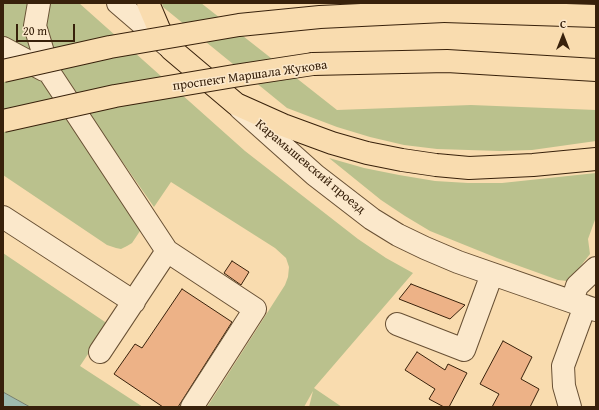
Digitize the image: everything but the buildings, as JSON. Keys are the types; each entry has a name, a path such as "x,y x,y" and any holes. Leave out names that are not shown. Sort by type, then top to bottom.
{"main road":[{"path":"148,3 159,29 171,49"},
{"path":"3,72 110,47 239,25 320,17 444,11 596,16"},
{"name":"Карамышевский проезд","path":"171,49 236,104"},
{"name":"проспект Маршала Жукова","path":"3,121 115,96 313,64 447,62 596,70"},
{"path":"236,104 283,125 332,143 367,153 402,160 468,168 533,165 596,159"}],"street":[{"path":"38,3 35,26 49,72 167,251 255,309 192,407"},
{"name":"Карамышевский проезд","path":"118,3 171,49"},
{"path":"3,48 49,72"},
{"name":"Карамышевский проезд","path":"236,104 315,175 372,219 425,248 492,274 584,306"},
{"path":"3,217 134,302"},
{"path":"100,352 167,251"},
{"path":"570,407 564,386 563,366 584,306 577,286 596,268"},
{"path":"397,324 464,350 492,274"}],"green space":[{"path":"3,3 31,3 39,59 3,39"},
{"path":"46,3 79,3 245,151 358,239 386,258 413,273 314,388 342,407 309,407 313,391 304,407 207,407 285,285 289,267 286,258 275,248 171,182 154,207 57,68 42,26"},
{"path":"162,3 201,3 337,110 471,105 596,110 596,141 532,150 500,151 437,149 404,145 337,127 287,108 163,7"},
{"path":"3,56 43,78 142,228 132,243 121,249 107,245 3,175"},
{"path":"329,158 364,168 399,175 435,181 468,183 502,183 596,173 596,217 588,239 590,254 573,276 567,281 558,280 497,258 430,231 381,200"},
{"path":"3,253 108,324 80,366 143,407 30,407 3,392"}],"shaded area":[{"path":"3,392 30,407 3,407"}]}
